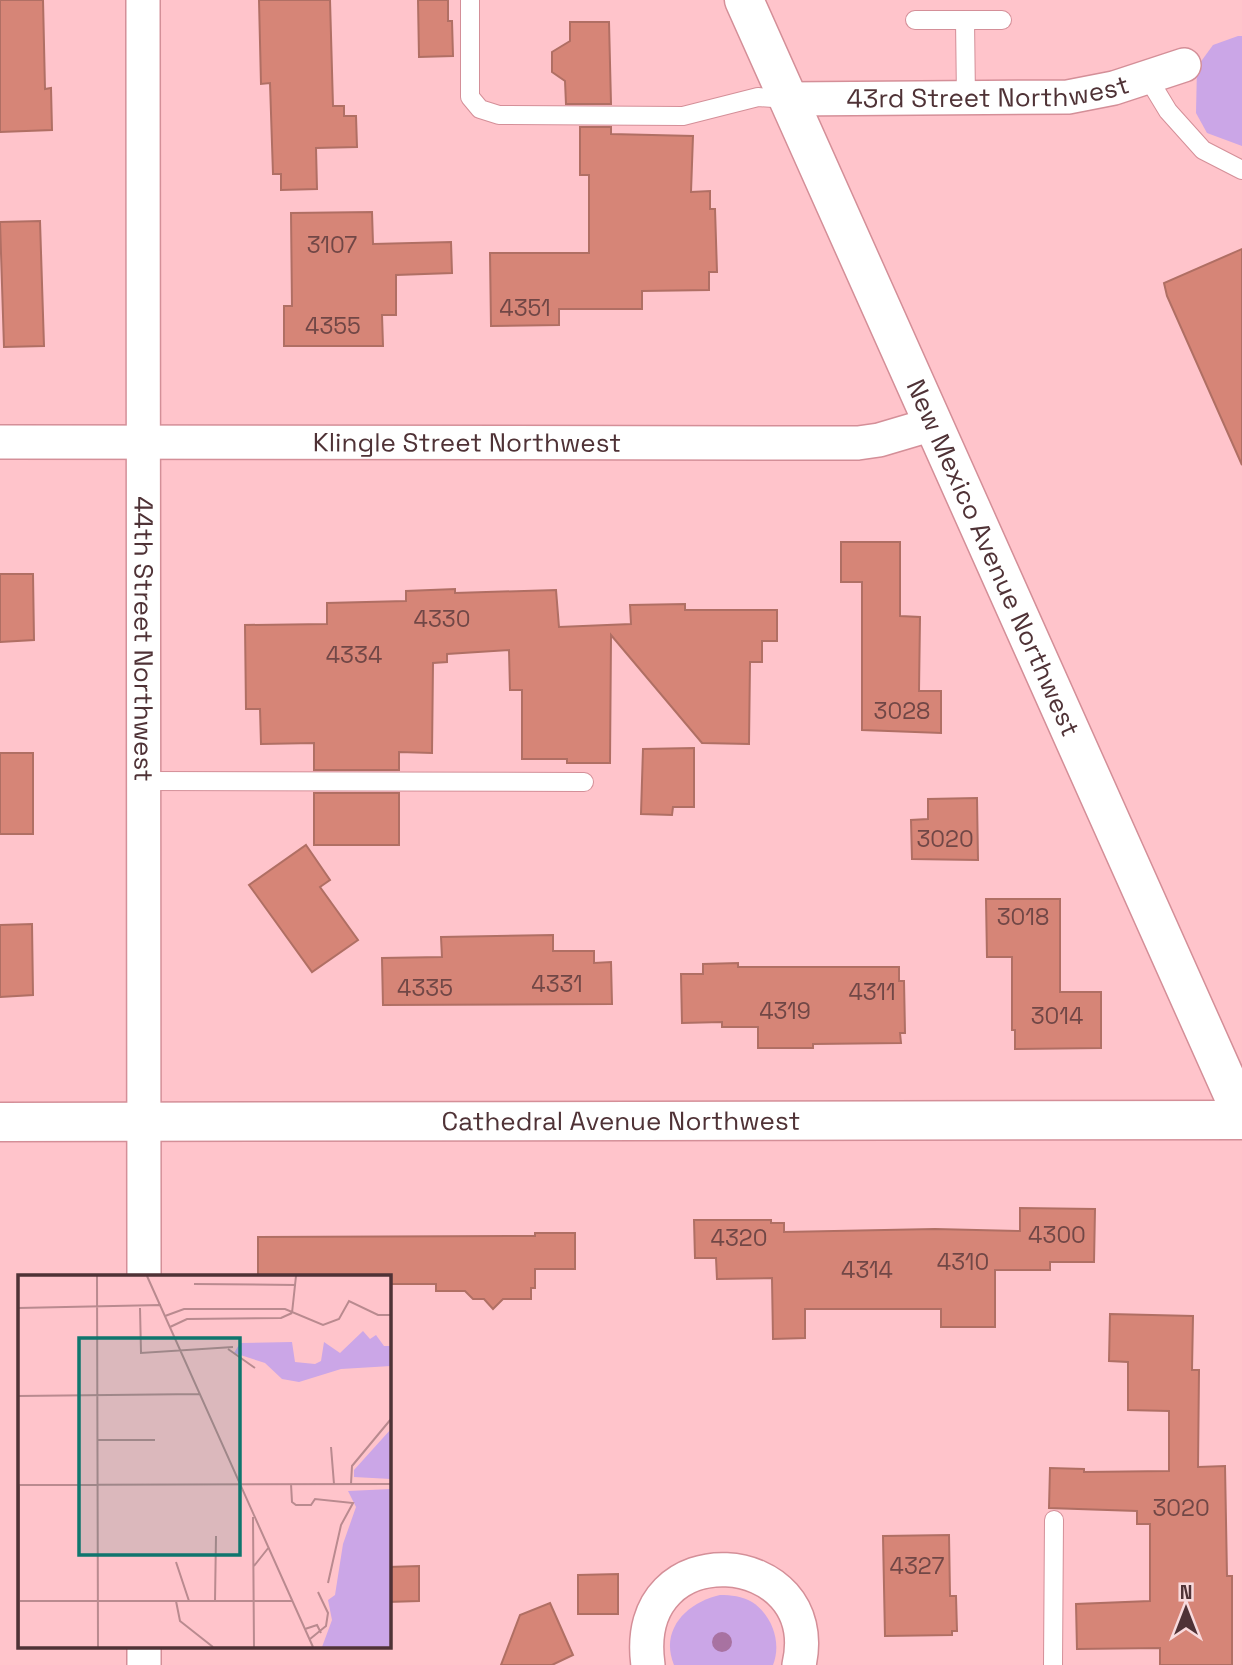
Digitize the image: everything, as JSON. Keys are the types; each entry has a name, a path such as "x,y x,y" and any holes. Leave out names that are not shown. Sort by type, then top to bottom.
{"street":[{"name":"44th Street Northwest","path":"143,0 144,1275"},
{"name":"New Mexico Avenue Northwest","path":"744,0 1242,1117"},
{"name":"43rd Street Northwest","path":"788,99 1068,97 1147,78 1184,65"},
{"name":"Klingle Street Northwest","path":"0,442 858,443 933,424"},
{"name":"Cathedral Avenue Northwest","path":"0,1122 1242,1117"},
{"path":"648,1665 645,1644 650,1620 661,1598 679,1581 704,1570 730,1568 756,1574 778,1590 794,1611 802,1637 799,1665"}],"lane":[{"path":"470,0 470,97 480,109 499,115 683,116 758,97 788,99"},
{"path":"915,20 1002,20"},
{"path":"965,20 966,99"},
{"path":"1147,78 1168,111 1203,150 1242,170"},
{"path":"144,780 584,782"},
{"path":"1053,1665 1054,1520"}],"shaded area":[{"path":"1242,36 1242,146 1207,133 1196,113 1197,67 1213,45"},
{"path":"720,1595 748,1600 765,1614 776,1639 773,1665 674,1665 670,1640 679,1619 697,1604"}],"building":[{"path":"0,0 43,0 45,89 51,88 52,130 0,132"},
{"path":"259,0 330,0 333,106 344,106 344,116 356,116 357,147 316,148 317,189 281,190 281,174 273,174 270,83 261,84"},
{"path":"418,0 448,0 448,21 452,21 453,56 419,57"},
{"path":"570,22 609,22 611,104 566,104 565,81 552,72 552,52 570,41"},
{"path":"580,127 611,127 611,134 693,136 691,192 710,191 710,209 715,209 717,272 709,272 709,290 642,291 642,309 559,309 559,325 491,326 490,253 589,253 589,175 580,175"},
{"path":"372,212 373,244 451,242 452,273 396,275 396,315 382,315 383,346 284,346 284,306 292,306 291,213"},
{"path":"40,221 44,346 4,347 0,222"},
{"path":"1242,249 1242,465 1167,296 1164,283"},
{"path":"841,542 900,542 900,616 920,617 919,691 941,691 941,733 862,730 862,582 841,582"},
{"path":"0,574 33,574 34,640 0,642"},
{"path":"455,589 455,593 556,590 559,627 631,624 630,605 685,604 685,610 777,610 777,641 762,641 762,662 750,662 749,744 702,743 611,635 610,763 522,759 522,690 510,690 509,650 447,654 447,662 433,663 432,753 399,752 399,770 314,770 314,743 261,744 260,709 246,709 245,625 327,624 327,603 406,601 406,591"},
{"path":"694,748 694,807 673,807 672,815 641,814 643,749"},
{"path":"0,753 33,753 33,834 0,834"},
{"path":"314,793 399,793 399,845 314,845"},
{"path":"977,798 978,860 912,859 911,820 928,819 928,799"},
{"path":"306,845 330,880 320,887 358,940 312,972 249,885"},
{"path":"986,899 1060,899 1060,992 1101,992 1101,1048 1015,1049 1015,1030 1012,1030 1012,957 987,957"},
{"path":"32,924 33,995 0,997 0,925"},
{"path":"553,935 553,951 594,951 594,963 611,962 612,1004 383,1005 382,958 442,957 441,937"},
{"path":"738,963 738,967 899,967 899,981 904,981 905,1033 900,1033 901,1043 758,1048 758,1027 722,1027 722,1022 682,1023 681,974 703,974 703,964"},
{"path":"1020,1208 1095,1209 1094,1262 1050,1262 1050,1270 995,1270 995,1327 941,1327 941,1309 805,1309 805,1338 773,1339 772,1278 717,1279 716,1258 695,1258 694,1220 771,1220 771,1223 784,1223 784,1232 935,1229 1020,1231"},
{"path":"535,1233 575,1233 575,1269 535,1269 535,1288 531,1288 531,1299 503,1299 493,1309 484,1299 473,1299 465,1291 436,1291 436,1284 390,1284 390,1275 258,1275 258,1237 535,1236"},
{"path":"1110,1314 1193,1316 1192,1370 1199,1370 1198,1467 1225,1466 1227,1576 1232,1576 1232,1665 1160,1665 1160,1648 1077,1649 1076,1604 1150,1601 1150,1524 1137,1524 1137,1511 1049,1508 1050,1468 1084,1469 1084,1472 1169,1471 1169,1411 1128,1410 1128,1362 1109,1361"},
{"path":"949,1535 950,1596 956,1596 957,1631 952,1631 952,1635 885,1636 883,1536"},
{"path":"419,1566 419,1601 390,1602 390,1567"},
{"path":"618,1574 618,1614 578,1614 578,1575"},
{"path":"550,1603 573,1655 552,1665 501,1665 520,1615"}]}
